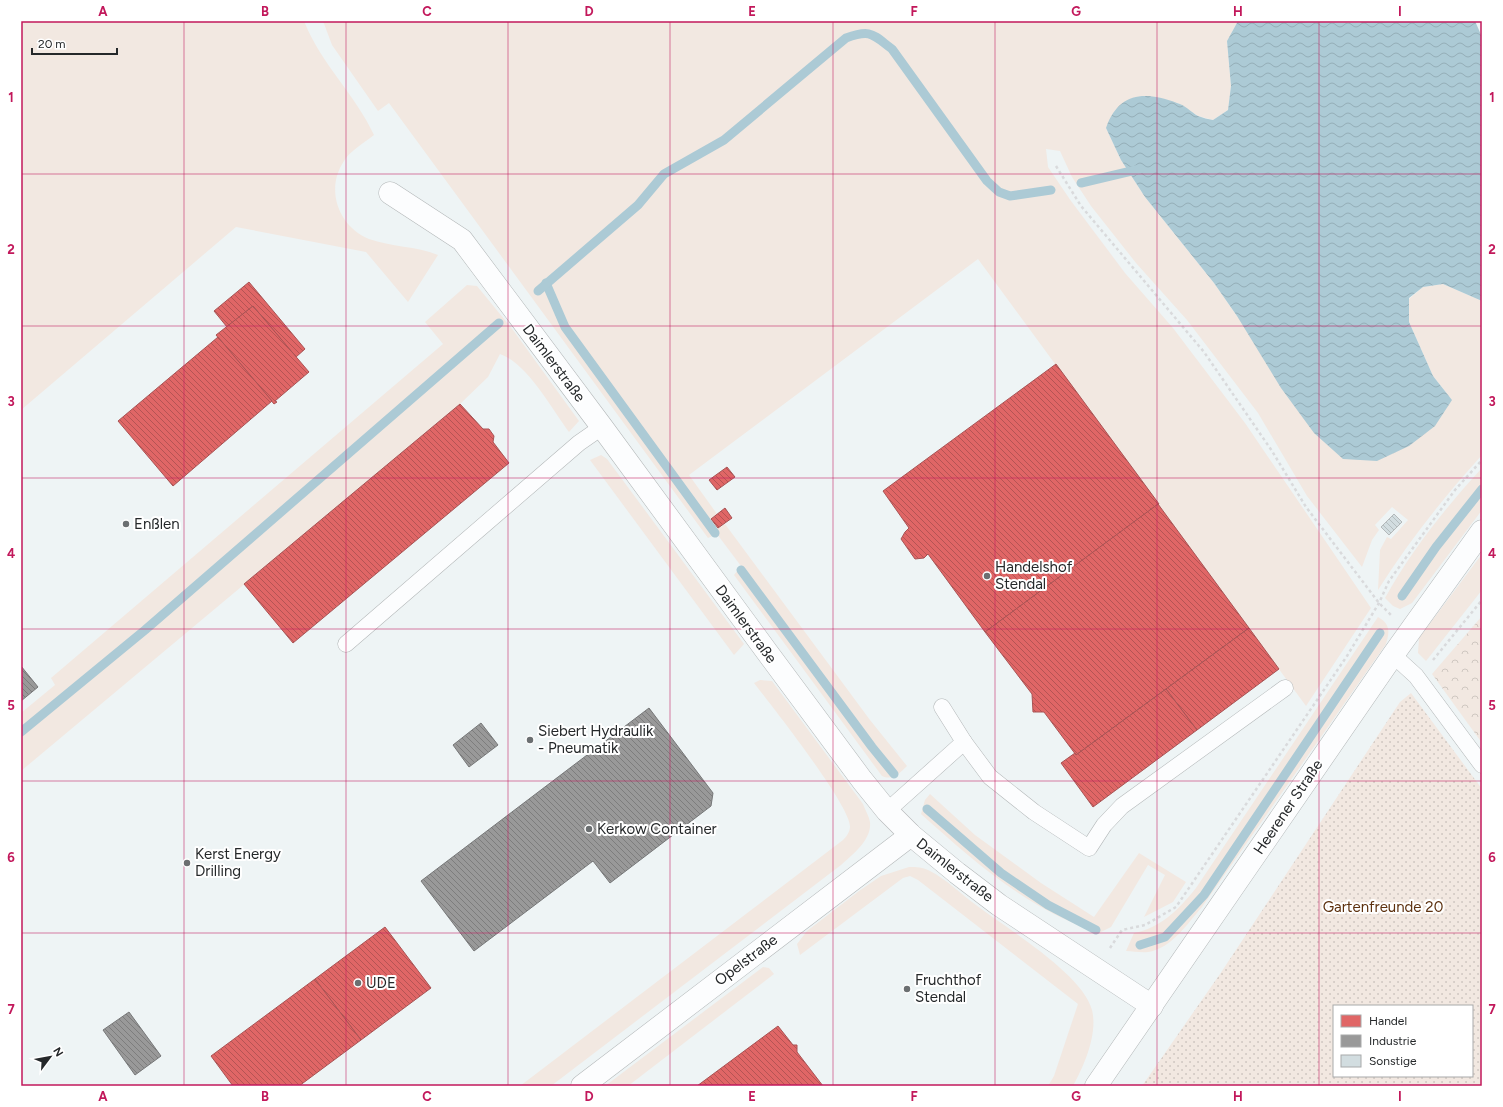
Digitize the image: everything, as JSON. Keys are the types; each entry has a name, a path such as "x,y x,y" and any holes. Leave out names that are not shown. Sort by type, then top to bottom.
{"street":[{"name":"Daimlerstraße","path":"390,193 462,240 862,780 888,811 911,835 999,905 1152,1006"},
{"name":"Heerener Straße","path":"1096,1086 1393,655 1482,531"},
{"name":"Opelstraße","path":"582,1086 911,835"}],"lane":[{"path":"346,644 579,443 602,427"},
{"path":"1393,655 1416,676 1482,765"},
{"path":"942,707 964,742 990,777 1034,812 1089,848 1104,825 1122,806 1285,688"},
{"path":"888,811 964,742"}],"path":[{"path":"1056,166 1081,206 1204,352 1272,451 1306,507 1379,604 1410,631"},
{"path":"1096,970 1122,930 1145,925 1176,907 1343,662 1379,604 1394,575 1455,490 1482,460"}],"green space":[{"path":"21,21 304,21 319,51 357,106 374,135 350,154 338,172 335,195 342,216 358,233 369,239 438,255 408,302 366,252 236,227 21,410"},
{"path":"323,21 1238,21 1227,41 1231,86 1228,110 1213,120 1198,116 1178,103 1106,128 1121,160 1145,197 1214,283 1237,316 1452,400 1433,376 1409,322 1409,299 1423,287 1443,284 1482,301 1482,455 1427,520 1378,590 1380,550 1387,537 1391,539 1408,520 1392,507 1375,525 1379,530 1372,540 1362,567 1307,496 1258,413 1187,320 1136,263 1091,206 1072,177 1060,151 1046,149 1048,167 1071,201 1125,273 1173,328 1245,423 1371,608 1306,706 978,259 689,475 717,514 711,519 718,528 725,524 870,720 907,766 899,774 893,777 890,778 882,776 734,575 741,566 717,534 708,538 389,103 378,111 332,45"},
{"path":"467,285 477,286 513,330 579,421 569,432 547,399 529,377 510,359 500,354 488,377 460,404 21,771 21,713 55,685 51,678 443,344 425,322"},
{"path":"601,455 607,459 744,644 734,655 590,460"},
{"path":"1482,468 1482,510 1412,603 1400,609 1393,606 1385,598 1406,563 1442,514"},
{"path":"1482,554 1482,590 1426,661 1418,653 1419,638"},
{"path":"1482,616 1482,743 1432,674"},
{"path":"1378,617 1385,622 1388,628 1386,644 1202,907 1172,941 1164,946 1148,952 1126,951 1134,933 1153,927 1161,922 1176,910 1196,888"},
{"path":"760,680 772,681 863,804 870,822 870,829 865,841 856,852 841,865 551,1086 520,1086 843,840 848,834 850,827 847,816 838,799 809,755 754,683"},
{"name":"Gartenfreunde 20","path":"1411,693 1482,789 1482,1086 1142,1086 1220,974 1400,702"},
{"path":"930,794 975,835 1041,883 1094,917 1139,853 1186,882 1173,902 1144,917 1165,875 1148,865 1111,927 1099,933 1094,932 1041,907 1009,887 964,852 921,814 925,800"},
{"path":"909,867 927,870 948,882 976,905 1024,939 1059,967 1086,996 1092,1010 1092,1039 1089,1050 1073,1086 1048,1086 1054,1076 1078,1004 918,880 910,876 903,878 800,955 797,944 807,931 881,876"},
{"path":"763,967 769,968 774,974 628,1086 605,1086"}],"water":[{"path":"1238,21 1360,23 1364,21 1475,21 1482,37 1482,301 1443,284 1423,287 1409,298 1409,322 1433,376 1452,400 1435,426 1409,446 1377,461 1343,459 1314,433 1281,388 1237,316 1214,283 1145,197 1121,160 1106,128 1111,116 1118,107 1125,101 1143,96 1165,99 1183,105 1198,116 1213,120 1228,110 1231,86 1227,41"}],"building: Handel":[{"path":"249,282 305,349 296,357 253,306 227,327 214,311"},
{"path":"253,306 309,372 275,401 277,402 274,404 216,335"},
{"path":"218,337 272,401 173,486 118,421"},
{"path":"1056,364 1159,504 985,632 928,554 924,558 915,559 901,539 909,528 883,491"},
{"path":"460,404 483,429 489,429 494,436 493,442 509,463 293,643 244,584"},
{"path":"727,467 735,477 717,490 709,480"},
{"path":"1158,504 1249,628 1076,755 1044,712 1033,712 1032,694 985,632"},
{"path":"725,508 732,518 718,528 711,519"},
{"path":"1249,628 1279,669 1197,730 1166,689"},
{"path":"1166,689 1197,730 1093,807 1061,763 1075,753 1076,755"},
{"path":"385,927 431,988 361,1040 315,979"},
{"path":"315,979 361,1040 299,1086 233,1086 211,1056"},
{"path":"778,1026 793,1045 797,1045 797,1052 823,1086 697,1086"}],"building: Industrie":[{"path":"21,666 38,687 21,701"},
{"path":"649,708 713,793 711,806 610,883 593,861 474,951 421,881"},
{"path":"481,723 498,745 469,767 453,745"},
{"path":"129,1012 161,1056 135,1075 103,1030"}],"building: Sonstige":[{"path":"1394,514 1402,522 1389,535 1381,527"}],"waterway":[{"path":"538,291 638,205 664,174 724,140 846,38 854,35 871,34 892,49 987,181 999,192 1010,196 1051,190"},
{"path":"1081,183 1140,169"},
{"path":"546,283 565,327 715,533"},
{"path":"21,732 145,630 499,323"},
{"path":"1402,596 1436,547 1482,489"},
{"path":"741,570 872,747 894,774"},
{"path":"1140,945 1165,937 1204,895 1380,633"},
{"path":"927,809 1001,873 1048,905 1096,930"}],"place":[{"name":"Enßlen","path":"126,524"},
{"name":"Handelshof Stendal","path":"987,576"},
{"name":"Siebert Hydraulik - Pneumatik","path":"530,740"},
{"name":"Kerkow Container","path":"589,829"},
{"name":"Kerst Energy Drilling","path":"187,863"},
{"name":"UDE","path":"358,983"},
{"name":"Fruchthof Stendal","path":"907,989"}]}
